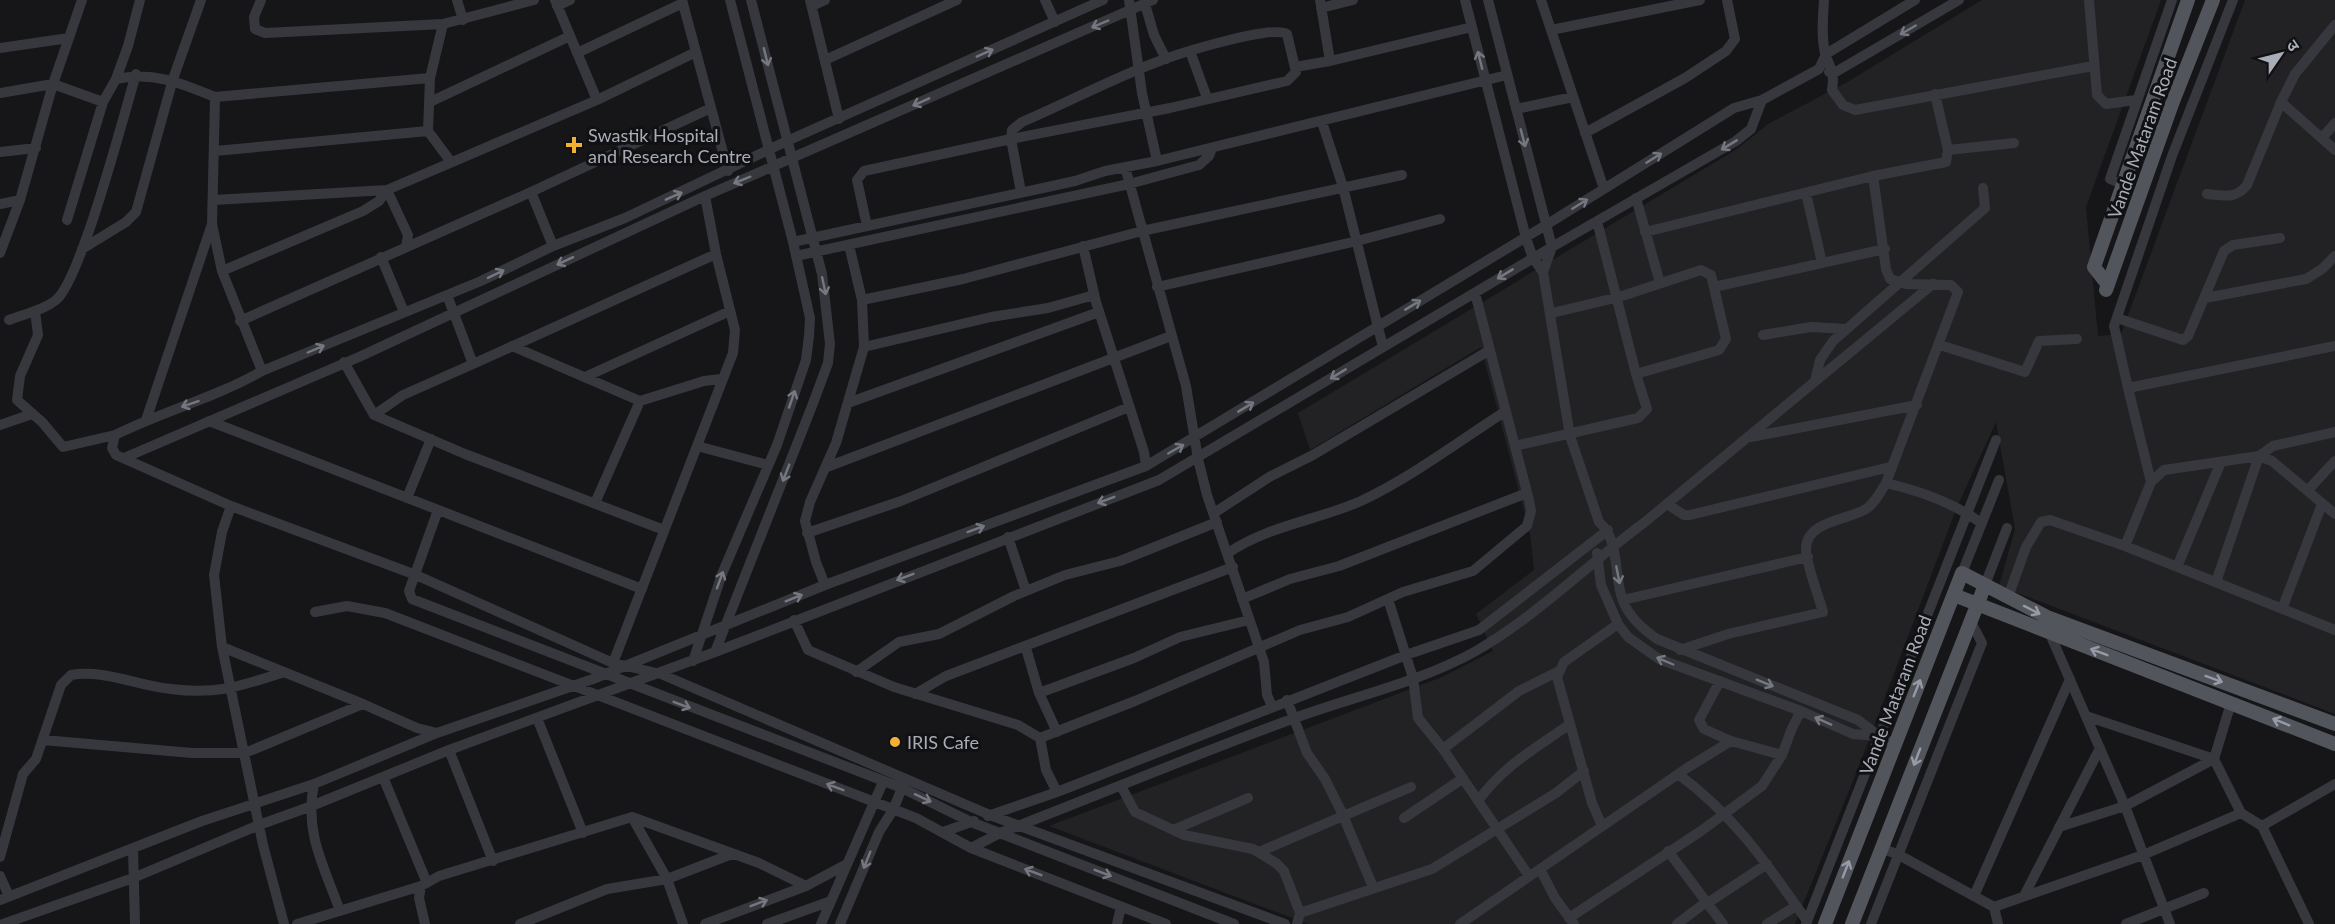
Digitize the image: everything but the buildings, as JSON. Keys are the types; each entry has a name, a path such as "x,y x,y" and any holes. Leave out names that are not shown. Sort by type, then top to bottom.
{"main road":[{"name":"Vande Mataram Road","path":"2107,287 2094,267 2188,0"},
{"name":"Vande Mataram Road","path":"2107,287 2172,104 2214,0"},
{"name":"Vande Mataram Road","path":"1825,924 1962,573"},
{"path":"1962,573 2047,617 2335,724"},
{"path":"1852,924 1985,585"},
{"path":"1954,595 2335,744"}],"street":[{"path":"0,253 20,200 53,84 82,0"},
{"path":"67,220 103,102 116,79 128,46 140,0"},
{"path":"82,249 126,222 136,212 173,79 201,0"},
{"path":"261,0 253,23 255,29 265,33 443,24 534,0"},
{"path":"457,0 463,20"},
{"path":"570,0 556,3 597,100"},
{"path":"693,661 722,574 768,465 806,360 809,336 810,318 793,242 730,0"},
{"path":"715,652 723,626 828,363 830,344 827,300 752,0"},
{"path":"825,0 811,3 838,119"},
{"path":"825,60 957,0"},
{"path":"1045,0 1056,22"},
{"path":"35,310 38,335 20,376 16,396 19,404 32,414 63,447 115,435 146,420 228,390 262,371 447,295 553,246 625,218 787,141 1103,0"},
{"path":"1330,62 1320,4 1353,0"},
{"path":"1465,0 1526,238 1533,258 1543,272 1552,313 1569,436 1599,522 1608,530 1623,600 1641,628 1657,639 1858,720 1879,736 1895,744"},
{"path":"1488,0 1552,247 1543,272"},
{"path":"1541,0 1604,189"},
{"path":"1551,30 1700,0"},
{"path":"1585,133 1685,78 1726,51 1735,39 1727,0"},
{"path":"1824,0 1823,30 1826,54 1834,73 1832,90 1837,100 1847,108 1855,110 2092,66"},
{"path":"0,876 4,898 202,821 314,784 437,733 604,674 825,585 1146,466 1526,238 1734,108 1762,100 1819,69 1826,54 1915,0"},
{"path":"1819,69 1834,73 1959,0"},
{"path":"2089,0 2092,66 2097,95 2106,104 2136,100"},
{"path":"2122,184 2110,179 2172,0"},
{"path":"2151,482 2115,334 2117,318 2172,156 2233,0"},
{"path":"577,53 682,2 728,171"},
{"path":"124,458 453,313 705,195 774,167 1130,5 1149,2 1154,35 1166,59"},
{"path":"1130,5 1146,112 1157,161"},
{"path":"443,24 430,78 428,131 450,162"},
{"path":"2207,194 2231,196 2241,193 2247,185 2295,74 2335,25"},
{"path":"1295,67 1330,62 1472,27"},
{"path":"867,226 857,180 864,171 1011,140 1146,112 1287,81 1295,74 1289,39 1282,31 1190,51 1141,69 1022,122 1012,130 1011,140 1021,192"},
{"path":"430,102 570,36"},
{"path":"0,48 69,38"},
{"path":"1190,51 1207,98"},
{"path":"214,200 387,190 597,100 696,52"},
{"path":"116,79 136,75 173,79 215,97 430,78"},
{"path":"9,320 55,301 63,294 82,249 136,75"},
{"path":"793,242 1157,161 1485,83 1507,75"},
{"path":"0,93 53,84 103,102"},
{"path":"1645,232 1873,176 1941,165 1948,157 1948,150 1935,94"},
{"path":"146,420 212,224 215,97"},
{"path":"1516,109 1573,97"},
{"path":"3,924 133,878 259,825 449,750 598,694 661,674 794,620 1159,480 1198,459 1533,258 1736,141 1751,129 1762,100"},
{"path":"2281,102 2335,150"},
{"path":"240,321 531,192 711,108"},
{"path":"1322,122 1343,187 1383,347"},
{"path":"2322,138 2335,123"},
{"path":"215,151 428,131"},
{"path":"1948,150 2014,143"},
{"path":"0,152 36,148"},
{"path":"796,256 1129,184 1199,165 1209,156 1212,148"},
{"path":"1125,167 1186,386 1198,459 1215,518 1264,662 1267,695 1272,706"},
{"path":"862,300 963,279 1142,231 1402,175"},
{"path":"1680,650 1728,634 1823,612 1806,548 1815,530 1865,510 1877,498 1886,483 1890,467 1917,405 1958,292 1951,285 1899,283 1890,279 1886,269 1873,176"},
{"path":"1815,381 1824,350 1984,208 1983,188"},
{"path":"387,190 408,235 406,247"},
{"path":"222,272 363,211 379,201 387,190"},
{"path":"531,192 553,246"},
{"path":"1806,193 1822,263"},
{"path":"613,663 721,379 733,353 735,330 716,254 705,195"},
{"path":"1636,198 1660,283"},
{"path":"0,204 20,200"},
{"path":"1157,287 1357,241 1440,219"},
{"path":"1515,446 1569,436 1638,418 1645,414 1647,409 1597,221"},
{"path":"212,224 222,272 262,371"},
{"path":"2117,318 2183,340 2188,336 2224,251 2233,245 2280,238"},
{"path":"825,585 805,521 810,502 827,467 864,348 862,300 849,245"},
{"path":"1083,246 1094,295 1144,452 1146,466"},
{"path":"1714,287 1885,249"},
{"path":"374,415 403,396 716,254"},
{"path":"2205,298 2306,279 2322,269 2335,256"},
{"path":"381,257 404,312"},
{"path":"1552,313 1619,297 1701,270 1711,275 1726,339 1724,345 1719,350 1636,374"},
{"path":"971,848 1022,824 1293,718 1413,678 1473,653 1581,576 1612,546 1667,504 1933,284"},
{"path":"2107,287 2123,301"},
{"path":"1040,738 1300,630 1348,617 1388,599 1473,571 1527,526 1531,511 1527,493 1475,293"},
{"path":"447,295 472,364"},
{"path":"864,348 991,317 1048,308 1094,295"},
{"path":"585,377 730,311"},
{"path":"848,403 1099,312"},
{"path":"1763,334 1818,326 1846,329"},
{"path":"827,467 1061,380 1113,357 1171,336"},
{"path":"1940,345 2025,372 2039,341 2077,339"},
{"path":"2128,388 2335,345"},
{"path":"512,346 640,401 704,381 721,379"},
{"path":"856,672 899,642 939,634 1026,591 1065,575 1130,558 1215,518 1271,476 1314,455 1490,350"},
{"path":"344,362 374,415 664,530"},
{"path":"228,390 235,410"},
{"path":"595,503 640,401"},
{"path":"1748,437 1917,405"},
{"path":"807,533 901,501 1129,407"},
{"path":"1228,553 1247,540 1337,512 1377,493 1506,411"},
{"path":"0,424 32,414"},
{"path":"209,421 642,589"},
{"path":"2125,546 2151,482 2164,470 2259,456 2273,446 2335,432"},
{"path":"115,435 112,448 116,455 231,506 417,575 613,663 661,674 990,815 1022,824 1286,924"},
{"path":"406,498 431,439"},
{"path":"1806,922 1996,440"},
{"path":"697,446 768,465"},
{"path":"2259,456 2271,461 2308,489 2335,514"},
{"path":"2216,582 2259,456"},
{"path":"2308,489 2335,461"},
{"path":"2177,567 2220,462"},
{"path":"1667,504 1684,515 1690,515 1890,467"},
{"name":"Vande Mataram Road","path":"1962,573 1999,480"},
{"path":"1886,483 1919,491 1968,514 1981,523"},
{"path":"1242,599 1290,579 1339,566 1527,493"},
{"path":"2282,609 2322,504"},
{"path":"231,506 222,532 214,575 222,647 259,825 284,924"},
{"path":"438,510 417,575 409,591 412,599 902,788 971,822 1234,924"},
{"path":"2008,597 2026,547 2041,522 2050,520 2125,546 2335,630"},
{"path":"1599,522 1592,542 1599,557 1601,585 1618,624 1628,637 1659,659 1801,711 1853,734 1879,736"},
{"path":"1985,585 2007,528"},
{"path":"943,832 1057,792 1287,700 1479,630 1608,530"},
{"path":"1008,537 1026,591"},
{"path":"1623,600 1808,557"},
{"path":"915,694 946,676 1026,648 1233,567"},
{"path":"1388,599 1413,678 1418,718 1443,748 1529,876"},
{"path":"315,612 347,606 385,613 873,802 943,832 971,848 1166,924"},
{"path":"794,620 808,650 856,672 915,694 1018,725 1040,738 1046,770 1057,792"},
{"path":"1040,693 1134,658 1180,637 1249,620"},
{"path":"1871,924 1982,643 1971,622"},
{"path":"1602,826 1592,803 1557,677 1564,662 1618,624"},
{"path":"2050,634 2126,806 2170,924"},
{"path":"222,647 417,728 437,733"},
{"path":"1026,648 1040,693 1057,732"},
{"path":"1443,748 1519,691 1559,671"},
{"path":"0,857 23,774 36,759 61,685 71,675 88,674 170,689 230,690 284,672"},
{"path":"1974,896 2070,680"},
{"path":"1720,681 1699,720 1704,729 1731,741 1782,756"},
{"path":"1287,700 1307,753 1325,779 1373,886"},
{"path":"2231,703 2214,759 2241,813 2262,826 2308,921 2295,924"},
{"path":"43,740 192,753 245,753 363,704"},
{"path":"1540,869 1571,921 1762,786 1782,756 1801,711"},
{"path":"2086,716 2214,759"},
{"path":"537,718 583,832"},
{"path":"1478,801 1493,780 1515,761 1570,724"},
{"path":"1460,924 1678,774 1731,741"},
{"path":"2024,896 2100,748"},
{"path":"449,750 493,861"},
{"path":"2059,827 2126,806 2214,759"},
{"path":"1121,786 1135,812 1184,835 1259,852 1276,863 1284,871 1298,918 1373,886 1432,869 1556,793 1584,771"},
{"path":"1678,774 1705,794 1749,838 1806,922"},
{"path":"382,777 424,885 419,898 425,924"},
{"path":"1404,818 1462,779"},
{"path":"821,924 882,782"},
{"path":"314,784 309,807 313,836 340,911"},
{"path":"2262,826 2335,784"},
{"path":"840,924 879,832 893,810 902,788"},
{"path":"1259,852 1411,788"},
{"path":"1173,830 1248,798"},
{"path":"1994,907 2143,855 2241,813"},
{"path":"632,817 667,879 683,924"},
{"path":"297,924 424,885 439,876 632,817 759,863 806,886"},
{"path":"1881,848 1899,855 1994,907 1998,924"},
{"path":"133,849 135,924"},
{"path":"1668,851 1723,924"},
{"path":"520,924 607,889 667,879 732,854"},
{"path":"705,924 806,886 847,864"},
{"path":"1677,924 1767,864"},
{"path":"2126,924 2204,893"},
{"path":"767,924 831,901"},
{"path":"1767,924 1796,906"},
{"path":"1117,924 1121,907"}],"shaded area":[{"path":"1982,0 2161,0 2086,207 2098,336 2121,334 2245,0 2335,0 2335,714 1999,586 2015,529 1996,422 1957,507 1857,771 1795,924 1308,924 1049,826 1442,677 1493,651 1476,614 1534,570 1530,534 1481,347 1310,450 1298,413 1737,149 1768,124 1849,81"}],"place":[{"name":"Swastik Hospital and Research Centre","path":"574,145"},
{"name":"IRIS Cafe","path":"895,742"}]}
